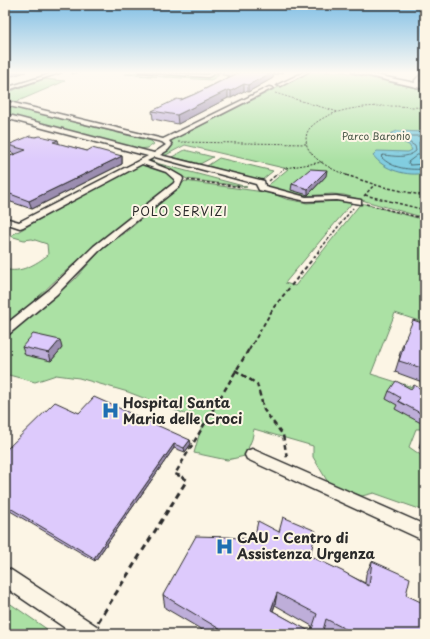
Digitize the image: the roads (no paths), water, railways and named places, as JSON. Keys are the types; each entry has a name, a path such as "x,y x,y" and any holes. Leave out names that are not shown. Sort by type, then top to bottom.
{"street":[{"path":"164,141 245,102"},
{"path":"5,104 168,143 168,147 142,162 20,225 5,220"},
{"path":"5,116 261,183 259,185 262,188 294,197 306,199 336,198 358,202"},
{"path":"138,151 157,146 158,144 156,139"},
{"path":"5,331 53,292 97,248 177,184 179,179 168,171 142,162"},
{"path":"252,455 425,533"},
{"path":"5,576 91,634"}],"water":[{"path":"397,131 425,132 425,173 411,174 396,171 383,165 373,155 377,151 408,152 412,150 409,145 392,137 390,134"}],"place":[{"name":"Hospital Santa Maria delle Croci","path":"110,411"},
{"name":"CAU - Centro di Assistenza Urgenza","path":"224,546"}],"district":[{"name":"POLO SERVIZI","path":"180,212"}],"park label":[{"name":"Parco Baronio","path":"376,136"}]}
